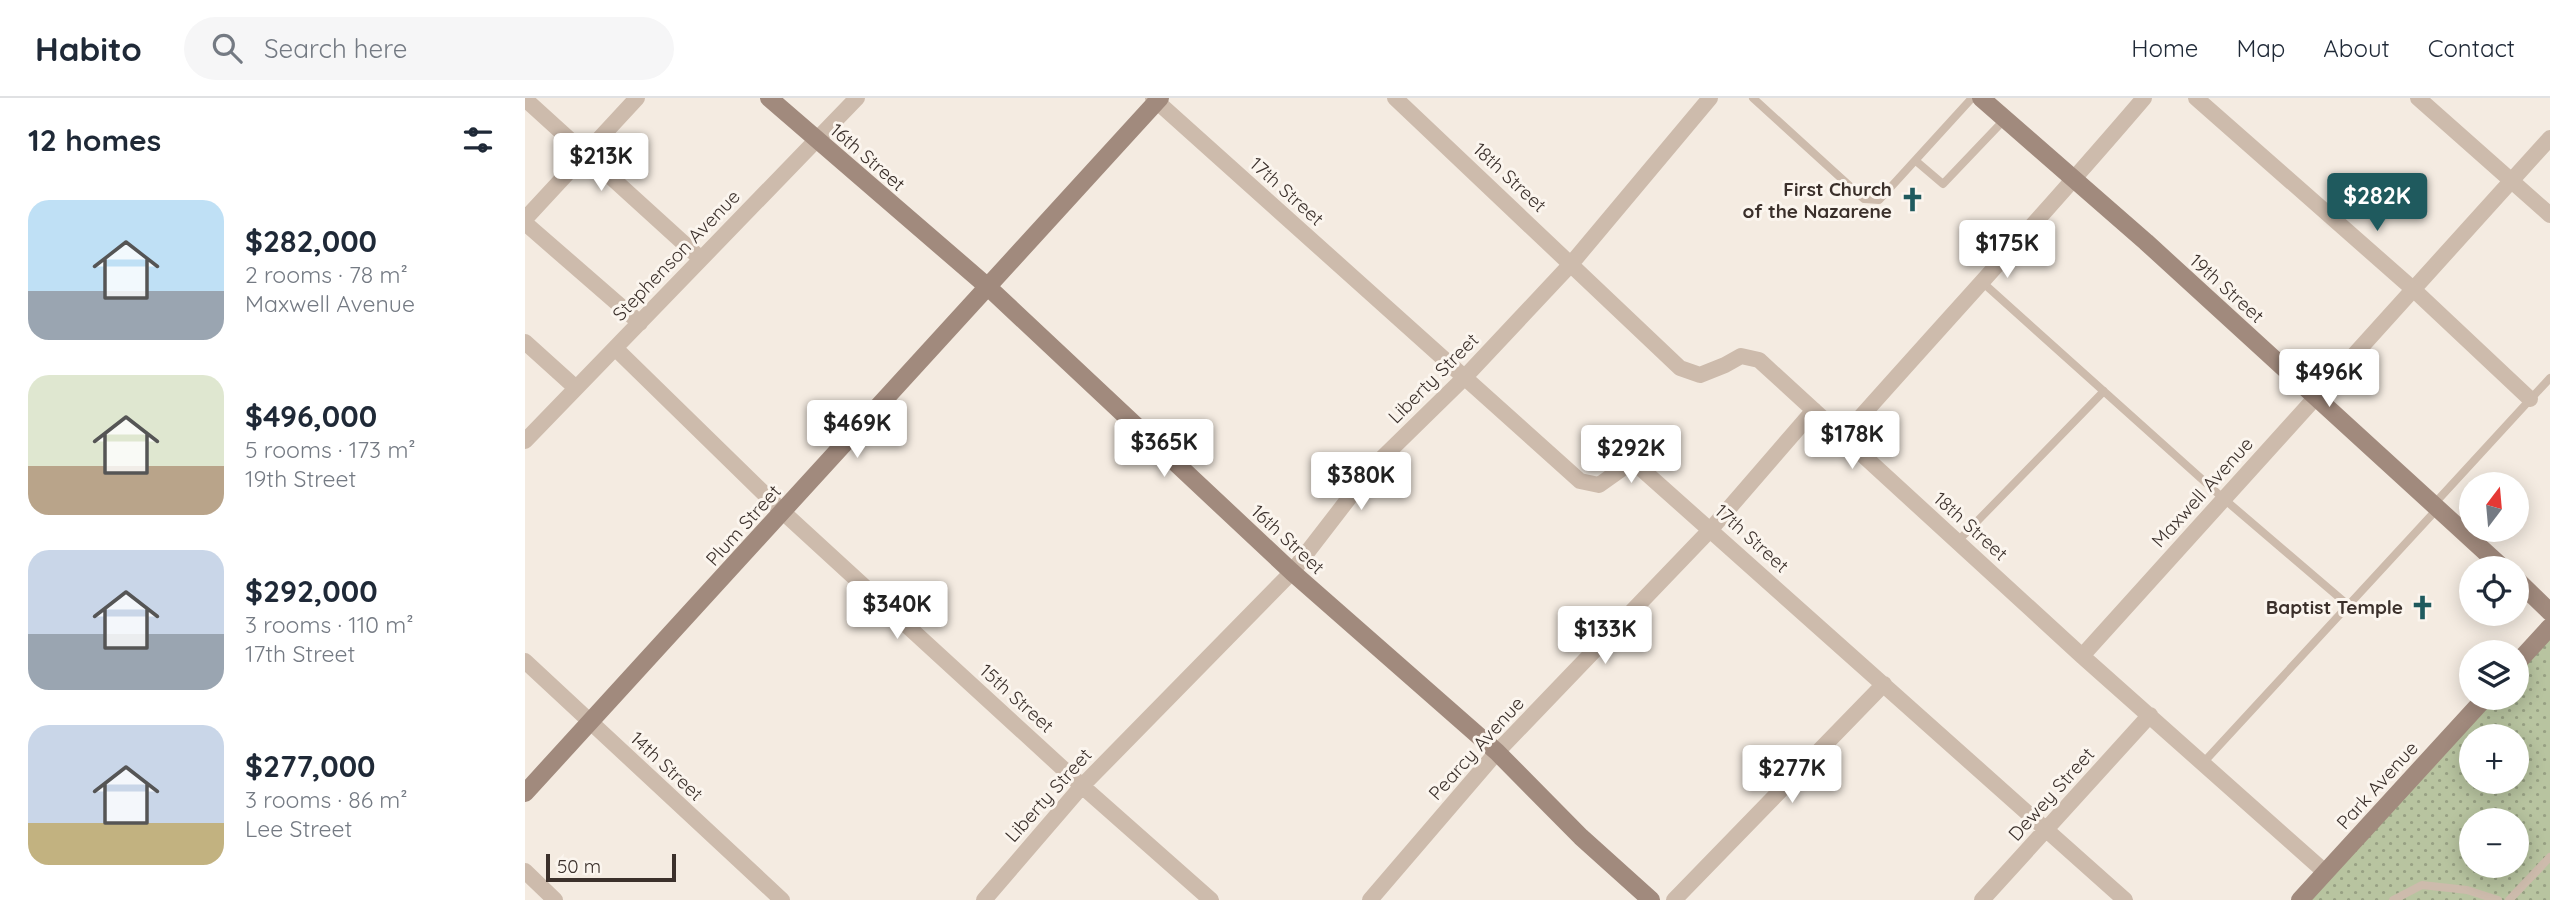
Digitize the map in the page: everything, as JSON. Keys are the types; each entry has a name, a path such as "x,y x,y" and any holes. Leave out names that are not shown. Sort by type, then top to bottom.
{"street":[{"path":"636,98 525,221 640,323"},
{"name":"16th Street","path":"769,98 988,288 1292,572 1497,752 1581,837 1651,900"},
{"name":"Stephenson Avenue","path":"525,441 857,98"},
{"name":"18th Street","path":"1395,98 1680,368 1700,375 1741,356 1759,360 2082,656 2325,873"},
{"name":"Liberty Street","path":"984,900 1082,786 1292,572 1373,467 1464,378 1571,264 1710,98"},
{"name":"19th Street","path":"1981,98 2437,505 2490,556"},
{"path":"1842,438 2074,180 2144,98"},
{"path":"2196,98 2413,289 2530,399"},
{"path":"2417,98 2550,215"},
{"path":"525,99 701,260"},
{"name":"Plum Street","path":"525,793 988,288 1156,99"},
{"name":"17th Street","path":"1156,99 1580,481 1599,485 1623,468 1637,465 2125,900"},
{"name":"Maxwell Avenue","path":"2082,656 2550,138"},
{"path":"525,342 576,388"},
{"name":"15th Street","path":"615,348 783,512 1082,786 1211,900"},
{"name":"Pearcy Avenue","path":"1370,900 1497,752 1711,529 1815,410"},
{"path":"2529,592 2550,612"},
{"path":"2529,650 2550,626"},
{"name":"14th Street","path":"525,661 782,900"},
{"path":"1674,900 1884,684"},
{"name":"Park Avenue","path":"2300,900 2473,710"},
{"name":"Dewey Street","path":"1982,900 2150,715"},
{"path":"525,871 555,900"}],"lane":[{"path":"1753,98 1864,199 1879,200 1972,98"},
{"path":"1916,161 1943,184 2005,119"},
{"path":"1981,281 2224,499 2349,605"},
{"path":"2203,763 2349,605 2550,378"},
{"path":"1957,542 2104,391"},
{"path":"2508,900 2550,857"},
{"path":"2393,900 2423,885 2466,890 2498,900"}],"green space":[{"path":"2550,627 2550,900 2300,900 2459,726 2459,794 2529,794 2529,724 2461,724 2474,710 2529,710 2529,650"}],"place":[{"name":"First Church of the Nazarene","path":"1912,200"},
{"name":"Baptist Temple","path":"2423,607"}]}
